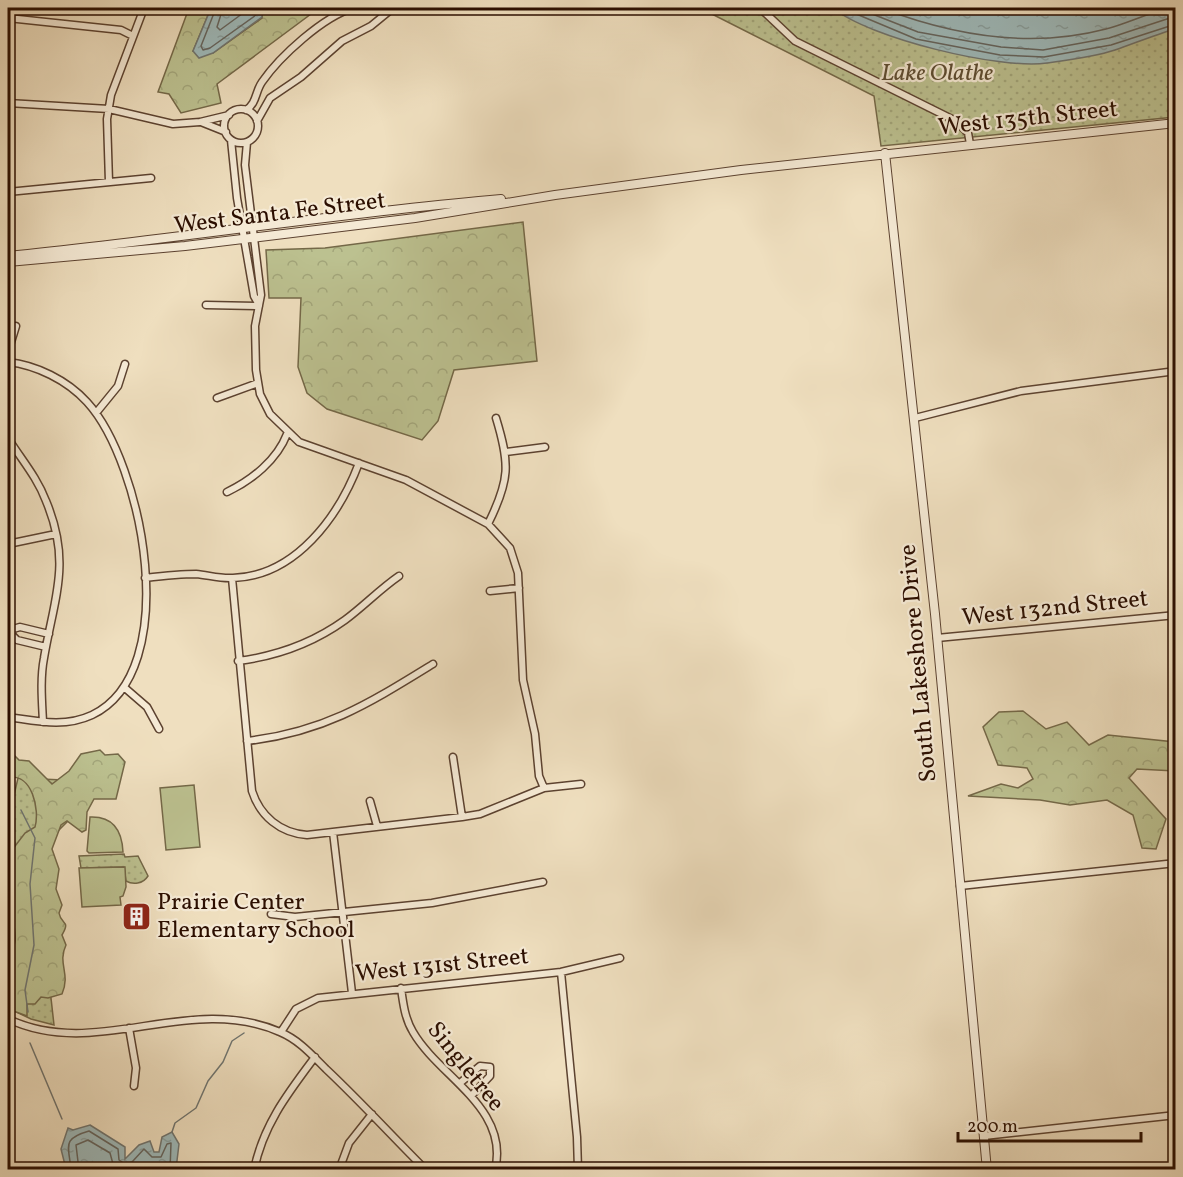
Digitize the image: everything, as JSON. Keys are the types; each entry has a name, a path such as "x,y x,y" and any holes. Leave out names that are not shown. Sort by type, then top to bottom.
{"street":[{"path":"109,183 109,109 115,82 144,8"},
{"path":"8,103 109,109 173,124 200,122 229,115 252,106 261,83 306,37 332,16 353,8"},
{"path":"393,8 371,26 342,41 301,77 270,98 257,121 255,136 247,142 244,156 261,296 255,326 258,383 270,414 287,434 309,447 406,480 488,524 510,548 519,588 523,680 536,741 539,776 544,788"},
{"path":"760,8 795,41 956,121 968,133 970,144"},
{"path":"8,18 106,28 133,36"},
{"path":"246,110 257,121"},
{"path":"229,115 225,124 226,132 231,140 243,239 254,296 259,306"},
{"path":"200,122 226,132"},
{"name":"West 135th Street","path":"885,153 1176,123"},
{"path":"231,140 247,142"},
{"name":"West Santa Fe Street","path":"8,262 243,239 415,218 555,195 885,153"},
{"name":"South Lakeshore Drive","path":"885,153 915,418 987,1170"},
{"path":"8,192 151,178"},
{"name":"West Santa Fe Street","path":"8,256 414,206 555,195"},
{"path":"206,305 259,306"},
{"path":"8,352 16,326"},
{"path":"8,362 53,376 74,390 96,412 111,436 128,477 140,519 145,578 139,651 125,688 93,715 70,722 43,722 8,717"},
{"path":"96,412 118,386 125,364"},
{"path":"915,418 1021,391 1176,371"},
{"path":"217,398 258,383"},
{"path":"488,524 506,486 506,452 496,418"},
{"path":"227,492 243,484 261,469 287,434"},
{"path":"8,441 41,489 56,534 59,589 46,647 41,688 43,722"},
{"path":"506,452 546,447"},
{"path":"145,578 196,574 232,578 254,574 281,563 314,538 345,498 359,463"},
{"path":"8,544 56,534"},
{"path":"238,661 273,655 315,638 348,618 399,576"},
{"path":"232,578 252,791 261,811 279,827 307,835 462,817 480,814 544,788 581,784"},
{"path":"490,591 519,588"},
{"name":"West 132nd Street","path":"937,638 1176,615"},
{"path":"46,647 17,640 12,635 13,628 20,627 50,634"},
{"path":"247,741 292,735 319,727 380,697 433,664"},
{"path":"125,688 147,707 159,729"},
{"path":"453,757 462,817"},
{"path":"370,801 376,826"},
{"path":"333,832 352,993"},
{"path":"960,886 1176,863"},
{"path":"271,914 295,917 432,903 543,882"},
{"name":"West 131st Street","path":"281,1032 296,1009 318,998 561,972 620,958"},
{"path":"561,972 577,1137 578,1170"},
{"name":"Singletree","path":"401,988 407,1021 412,1032 426,1050 471,1096 493,1131 496,1145 495,1170"},
{"path":"8,1018 43,1031 69,1035 201,1018 255,1023 281,1032 295,1040 315,1057 426,1170"},
{"path":"129,1028 136,1068 134,1086"},
{"path":"254,1170 258,1148 279,1104 315,1057"},
{"path":"460,1083 480,1066 490,1067 490,1076 471,1096"},
{"path":"339,1170 349,1143 372,1114"},
{"path":"984,1136 1176,1115"}],"green space":[{"path":"189,8 211,8 193,51 213,53 262,18 263,8 319,8 217,84 221,103 181,113 169,94 158,92"},
{"name":"Lake Olathe","path":"700,8 1175,8 1175,117 881,146 874,96"},
{"path":"523,222 537,361 454,370 438,421 422,440 327,409 307,393 298,367 301,298 269,298 266,250 325,248"},
{"path":"1023,711 1046,729 1067,722 1089,745 1108,735 1175,742 1175,771 1137,769 1129,778 1166,819 1156,849 1142,848 1133,815 1107,800 1070,805 1040,800 968,796 1001,784 1018,788 1033,779 1027,768 998,765 983,727 999,712"},
{"path":"8,749 19,760 29,761 52,784 69,771 81,754 100,750 105,755 118,754 125,762 116,799 94,799 87,812 86,830 82,832 67,821 61,825 52,849 59,869 56,889 62,905 59,913 66,925 62,935 66,945 63,958 64,987 62,994 48,998 41,997 35,1004 27,1004 27,1016 8,1009 8,952 15,939 13,911 8,908 12,888 8,874 10,872 9,854 25,833 35,827 36,811 28,786 16,778 8,778"},
{"path":"18,778 107,782 35,854 54,1025 31,1019 8,1008 8,821"},
{"path":"194,785 200,847 166,850 160,788"},
{"path":"90,817 105,819 115,826 121,837 123,852 89,853 87,851"},
{"path":"124,854 125,857 138,856 148,876 143,881 135,883 126,881 124,867 81,868 79,856"},
{"path":"125,867 126,887 123,896 120,897 121,905 82,907 79,868"}],"water":[{"path":"211,8 263,8 262,17 213,53 199,58 193,51"},
{"name":"Lake Olathe","path":"833,8 1175,8 1175,29 1099,55 1026,64 968,57 904,40 875,30"},
{"path":"90,1125 125,1147 125,1159 139,1145 150,1141 154,1152 159,1152 162,1137 172,1132 179,1144 176,1169 66,1169 61,1149 68,1128 73,1130"}],"waterway":[{"path":"21,810 35,838 30,884 34,945 25,990 28,1012"},
{"path":"172,1132 175,1123 196,1108 208,1081 223,1062 232,1041 244,1033"},
{"path":"30,1043 62,1119"}],"place":[{"name":"Prairie Center Elementary School","path":"136,917"}]}
